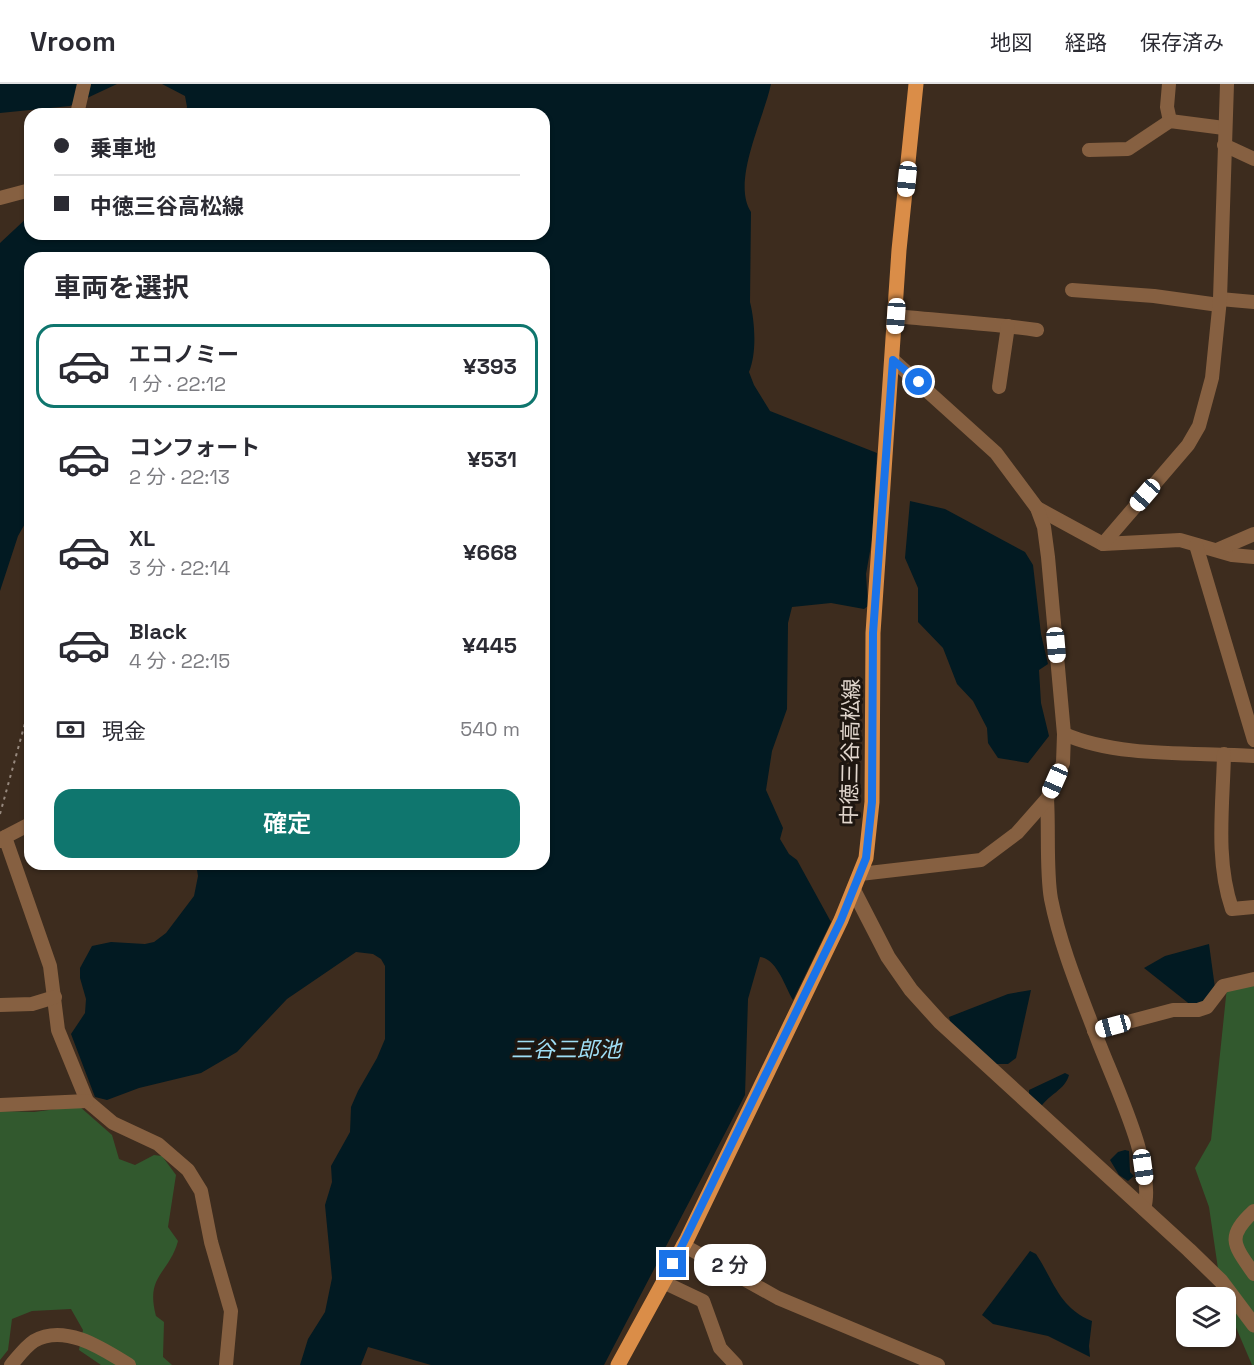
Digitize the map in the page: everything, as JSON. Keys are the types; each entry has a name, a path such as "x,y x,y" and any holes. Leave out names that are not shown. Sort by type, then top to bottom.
{"main road":[{"name":"中徳三谷高松線","path":"618,1365 683,1245 854,891 866,858 871,825 873,633 896,316 916,84"}],"street":[{"path":"78,108 84,84"},
{"path":"1169,84 1167,107 1170,121"},
{"path":"1103,544 1188,445 1199,426 1212,378 1220,302 1227,84"},
{"path":"1089,150 1128,149 1170,121 1224,128"},
{"path":"1224,145 1254,159"},
{"path":"0,198 24,192"},
{"path":"1072,290 1220,302 1254,302"},
{"path":"896,316 1037,330"},
{"path":"999,387 1008,326"},
{"path":"860,874 981,860 1017,833 1047,798 1063,763 1064,734 1048,557 1044,527 1037,508 996,453 893,360"},
{"path":"1037,508 1103,544 1180,540 1254,557"},
{"path":"1217,550 1254,534"},
{"path":"1196,545 1254,740"},
{"path":"1064,734 1084,743 1119,748 1254,756"},
{"path":"1224,754 1221,852 1225,889 1232,909 1254,907"},
{"path":"1047,798 1051,897 1094,1031 1127,1113 1143,1167 1147,1197 1144,1209"},
{"path":"24,827 3,839 50,966 58,1030 87,1101 113,1123 158,1144 188,1170 201,1191 211,1242 231,1311 226,1365"},
{"path":"854,891 888,957 912,990 940,1022 1221,1281 1254,1325"},
{"path":"1094,1031 1173,1010 1198,1010 1207,1007 1223,986 1254,979"},
{"path":"0,1005 32,1004 55,997"},
{"path":"0,1105 87,1101"},
{"path":"1254,1211 1237,1227 1235,1235 1236,1245 1254,1274"},
{"path":"683,1245 778,1298 917,1361 938,1365"},
{"path":"663,1282 703,1301 720,1348 736,1365"},
{"path":"11,1365 35,1341 54,1335 70,1335 129,1365"}],"path":[{"path":"0,814 24,727"}],"green space":[{"path":"1254,985 1254,1365 1252,1365 1236,1327 1236,1287 1221,1287 1209,1207 1195,1168 1211,1140 1227,987"},
{"path":"79,1106 112,1135 119,1159 135,1165 154,1155 162,1156 176,1175 168,1227 178,1241 156,1283 153,1302 156,1316 164,1322 163,1357 172,1365 101,1365 79,1350 83,1330 71,1309 32,1311 12,1319 8,1350 0,1360 0,1111 34,1112"}],"water":[{"path":"0,84 117,84 70,106 24,108 24,111 0,113"},
{"name":"三谷三郎池","path":"162,84 771,84 751,150 745,184 746,199 751,212 750,302 754,337 752,364 749,372 770,411 877,453 872,540 866,574 868,606 864,609 831,603 792,607 788,623 787,709 772,751 766,790 783,828 780,839 789,854 797,860 831,922 793,1000 776,968 760,957 748,999 745,1095 604,1365 431,1365 368,1347 361,1365 300,1365 308,1339 325,1312 332,1278 325,1205 332,1182 331,1166 350,1132 351,1107 385,1039 385,966 381,959 373,954 356,952 287,999 237,1052 201,1073 139,1088 107,1100 95,1097 71,1034 85,1013 86,999 80,978 80,968 92,946 111,942 145,944 154,942 166,933 194,896 197,870 550,870 550,252 24,252 24,526 18,536 0,591 0,243 24,221 24,240 550,240 550,108 187,108 185,96"},
{"path":"910,501 945,509 1025,552 1033,565 1041,634 1048,664 1039,670 1041,703 1049,736 1028,763 998,758 988,743 987,728 973,701 957,684 943,648 918,622 918,588 905,558"},
{"path":"1209,944 1215,988 1206,1001 1192,1006 1144,968 1165,956"},
{"path":"1031,990 1016,1058 1008,1064 994,1064 952,1028 949,1017 1008,994"},
{"path":"1065,1073 1069,1075 1064,1085 1041,1107 1029,1095 1029,1090"},
{"path":"1129,1151 1130,1172 1134,1176 1128,1181 1119,1175 1110,1160 1118,1152"},
{"path":"1030,1251 1036,1254 1058,1293 1072,1309 1092,1321 1090,1357 1048,1336 993,1324 982,1315"}],"route":[{"path":"673,1264 841,920 866,858 871,825 873,772 873,633 893,360 919,382"}]}
